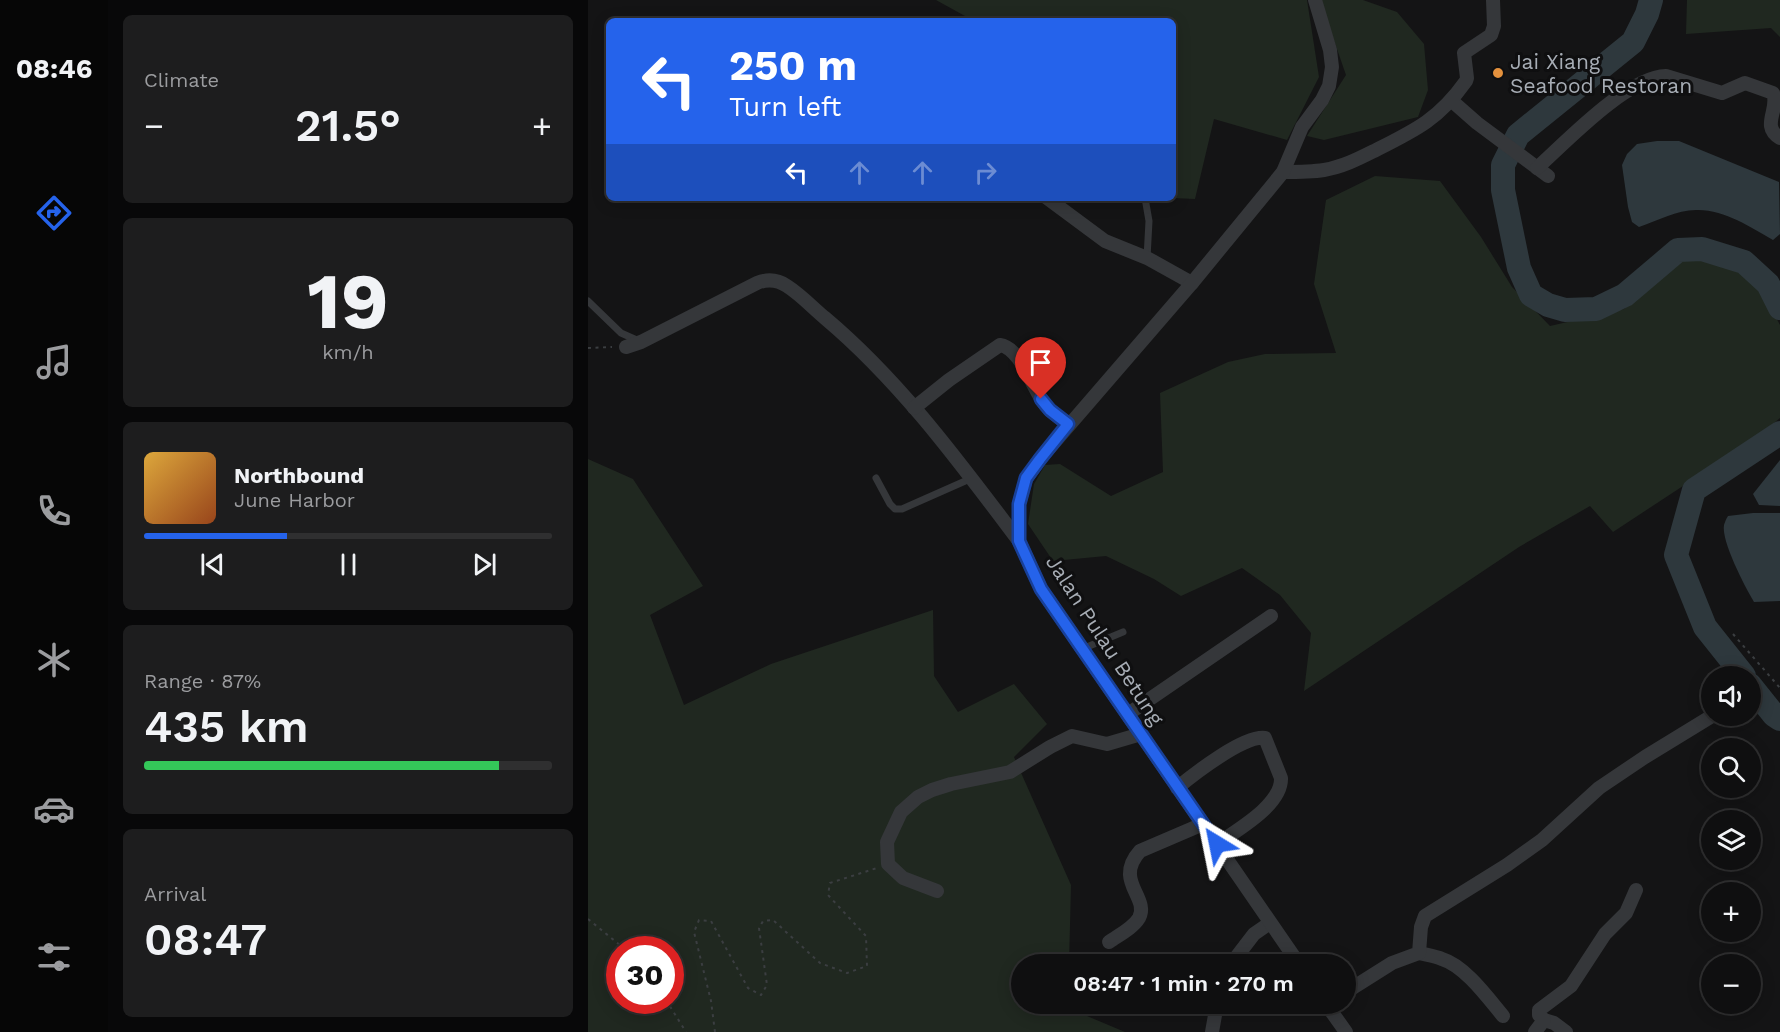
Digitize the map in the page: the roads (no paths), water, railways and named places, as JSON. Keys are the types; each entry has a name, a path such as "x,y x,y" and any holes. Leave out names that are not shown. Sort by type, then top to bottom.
{"street":[{"name":"Jalan Pulau Betung","path":"1292,954 1041,589 1019,541 1019,504 1026,478 1040,459 1192,283 1283,172 1302,127 1322,100 1329,86 1332,67 1330,50 1315,0"},
{"path":"1283,172 1325,170 1353,162 1419,128 1452,101 1467,78 1464,53 1491,35 1493,31 1493,0"},
{"path":"1452,101 1477,123 1539,169 1614,99 1644,80 1660,76 1722,93 1745,83 1773,93 1777,103 1771,127 1774,134 1780,138"},
{"path":"1051,201 1105,241 1147,258 1192,283"},
{"path":"626,347 641,342 757,283 770,280 786,285 855,343 881,370 972,478 1019,541"},
{"path":"914,408 956,375 1000,345 1004,345 1016,355 1046,406 1068,424"},
{"path":"1128,714 1271,616"},
{"path":"1419,953 1421,927 1425,916 1507,866 1542,840 1599,788 1701,723"},
{"path":"937,891 903,878 888,864 887,842 901,812 908,804 932,790 951,784 1010,772 1038,753 1072,736 1107,744 1141,734"},
{"path":"1177,788 1212,761 1260,737 1265,738 1282,785 1268,806 1217,844"},
{"path":"1109,942 1138,920 1141,913 1130,881 1129,870 1132,859 1140,851 1203,824"},
{"path":"1566,1032 1554,1023 1544,1020 1539,1015 1539,1010 1571,986 1605,934 1626,913 1636,890"},
{"path":"1239,954 1254,934 1270,923"},
{"path":"1356,986 1392,963 1419,953 1451,963 1503,1016"},
{"path":"1212,1032 1215,1014"},
{"path":"1334,1014 1346,1032"},
{"path":"1535,1032 1544,1020"}],"lane":[{"path":"1146,201 1149,221 1147,258"},
{"path":"588,302 621,333 641,342"},
{"path":"876,478 890,504 895,509 902,509 972,478"},
{"path":"1082,649 1123,632"}],"waterway":[{"path":"1651,0 1647,14 1633,42 1518,135 1503,165 1503,190 1519,268 1531,295 1548,305 1565,310 1596,309 1625,295 1678,250 1702,249 1744,262 1768,284 1780,308"},
{"path":"1736,666 1705,627 1676,555 1694,490 1780,433"},
{"path":"1761,699 1780,719"}],"place":[{"name":"Jai Xiang Seafood Restoran","path":"1498,73"}]}
